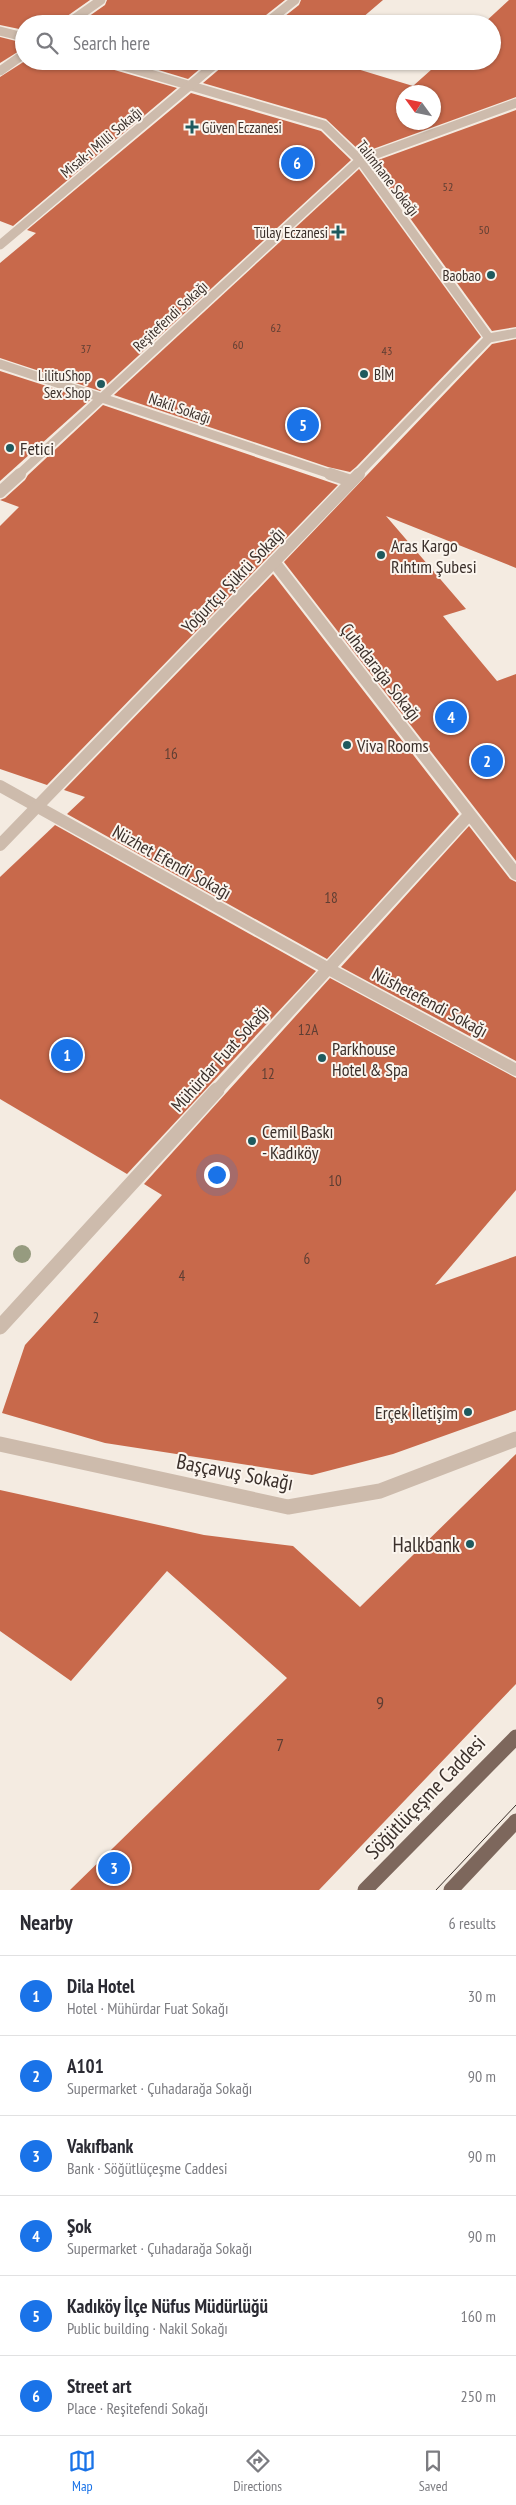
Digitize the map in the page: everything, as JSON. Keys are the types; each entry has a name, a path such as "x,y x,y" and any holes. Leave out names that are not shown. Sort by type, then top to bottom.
{"main road":[{"name":"Söğütlüçeşme Caddesi","path":"365,1890 516,1736"},
{"path":"451,1890 516,1820"}],"street":[{"path":"80,15 101,0"},
{"path":"277,15 295,0"},
{"path":"0,31 15,35"},
{"path":"0,71 15,60"},
{"name":"Talimhane Sokağı","path":"136,70 324,125 360,160 489,338"},
{"name":"Misak-ı Milli Sokağı","path":"0,245 209,70"},
{"path":"360,160 516,102"},
{"name":"Reşitefendi Sokağı","path":"0,492 360,160"},
{"path":"489,338 516,334"},
{"name":"Yoğurtçu Şükrü Sokağı","path":"0,845 38,808 489,338"},
{"name":"Nakil Sokağı","path":"0,364 351,481"},
{"name":"Çuhadarağa Sokağı","path":"274,562 516,874"},
{"name":"Nüzhet Efendi Sokağı","path":"0,786 327,968"},
{"name":"Mühürdar Fuat Sokağı","path":"0,1327 469,815"},
{"name":"Nüshetefendi Sokağı","path":"327,968 516,1070"},
{"name":"Başçavuş Sokağı","path":"0,1444 288,1508 380,1491 516,1439"}],"building":[{"path":"0,0 90,0 69,15 15,15 15,28 0,25"},
{"path":"107,0 285,0 266,15 91,15 105,5"},
{"path":"301,0 383,0 366,15 286,15 299,5"},
{"path":"509,0 516,0 516,97 441,124 441,85 414,85 431,70 501,70 501,15 493,15"},
{"path":"0,37 15,41 15,54 0,63"},
{"path":"15,67 15,70 114,70 177,88 13,226 0,221 0,77"},
{"path":"158,70 198,70 188,79"},
{"path":"218,70 361,70 410,85 396,85 396,130 425,130 362,153 326,119 203,83"},
{"path":"191,93 321,131 351,160 100,391 0,358 0,263 36,233 27,230"},
{"path":"516,110 516,327 492,331 370,163"},
{"path":"359,169 481,337 356,467 350,472 328,467 114,395"},
{"path":"516,339 516,568 386,516 466,609 443,616 497,681 516,674 516,861 284,562 492,344"},
{"path":"0,371 90,400 0,481"},
{"path":"103,405 338,485 47,785 0,769 0,526 19,507 0,500 5,498 25,480 28,475"},
{"path":"273,574 459,814 327,959 67,814 85,797 64,790"},
{"path":"55,825 316,971 127,1174 0,1099 0,877"},
{"path":"469,826 510,879 516,882 516,1061 341,967"},
{"path":"330,978 516,1078 516,1190 435,1285 516,1256 516,1410 393,1454 312,1475 105,1443 2,1413 25,1345 162,1195 144,1184"},
{"path":"516,1454 516,1684 319,1890 70,1890 287,1678 167,1571 71,1681 0,1631 0,1490 204,1535 293,1546 360,1607"}],"tram line":[{"path":"436,1890 516,1805"}],"place":[{"name":"Güven Eczanesi","path":"192,127"},
{"name":"Street art","path":"297,163"},
{"name":"Tülay Eczanesi","path":"338,232"},
{"name":"Baobao","path":"491,275"},
{"name":"BİM","path":"364,374"},
{"name":"LilituShop Sex Shop","path":"101,384"},
{"name":"Kadıköy İlçe Nüfus Müdürlüğü","path":"303,425"},
{"name":"Fetici","path":"10,448"},
{"name":"Aras Kargo Rıhtım Şubesi","path":"381,555"},
{"name":"Şok","path":"451,717"},
{"name":"Viva Rooms","path":"347,745"},
{"name":"A101","path":"487,761"},
{"name":"Dila Hotel","path":"67,1055"},
{"name":"Parkhouse Hotel & Spa","path":"322,1058"},
{"name":"Cemil Baskı - Kadıköy","path":"252,1141"},
{"name":"Erçek İletişim","path":"468,1412"},
{"name":"Halkbank","path":"470,1544"},
{"name":"Vakıfbank","path":"114,1868"}]}
